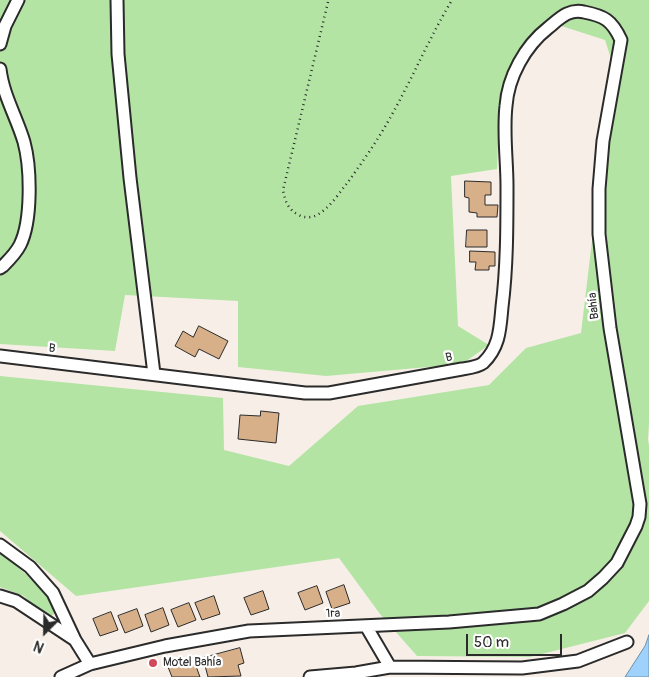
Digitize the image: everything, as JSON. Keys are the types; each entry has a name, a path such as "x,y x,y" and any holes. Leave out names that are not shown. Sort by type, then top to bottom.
{"street":[{"path":"0,44 5,26 18,0"},
{"path":"117,0 118,54 154,374"},
{"name":"B","path":"0,356 305,393 329,393 462,370 482,364 498,343 504,290 507,186 506,106 513,76 527,48 545,30 568,12 580,11 603,17 610,22"},
{"name":"Bahía","path":"602,578 617,563 626,546 639,517 640,504 610,328 600,234 599,189 603,140 621,40 610,22"},
{"path":"0,69 2,80 24,141 29,163 28,208 20,245 0,268"},
{"path":"0,545 30,567 53,593 75,640 90,664"},
{"name":"1ra","path":"61,677 90,664 165,646 249,631 449,622 539,614 588,591 602,578"},
{"path":"0,596 16,600 75,640"},
{"path":"366,626 390,667"},
{"path":"310,677 356,673 390,667 522,668 578,661 627,642"}],"path":[{"path":"328,2 283,190 288,207 299,215 306,217 317,215 324,210 357,169 386,125 434,30 452,0"}],"green space":[{"path":"0,0 649,0 649,601 625,633 530,657 417,656 380,614 339,558 76,596 0,531 0,376 223,398 224,450 289,466 358,406 489,385 526,348 581,333 613,65 605,40 552,23 522,68 499,116 497,169 451,176 458,326 489,345 462,364 326,376 238,367 238,301 125,295 115,351 0,344"},
{"path":"0,553 37,585 55,608 54,614 50,617 41,612 24,596 0,587"}],"water":[{"path":"649,635 649,677 625,677 645,646"}],"building":[{"path":"465,181 491,182 491,195 485,195 485,205 498,205 497,217 477,217 477,213 469,212 469,198 465,197"},
{"path":"467,230 487,230 487,247 466,247"},
{"path":"470,251 495,252 495,266 489,266 489,270 475,270 476,262 470,262"},
{"path":"199,326 228,341 219,359 199,349 195,357 175,346 183,331 193,337"},
{"path":"261,411 279,413 276,443 238,439 240,415 260,416"},
{"path":"344,585 350,603 332,609 326,592"},
{"path":"317,586 323,603 305,610 298,593"},
{"path":"263,591 269,609 251,615 244,598"},
{"path":"214,596 220,614 202,620 195,603"},
{"path":"189,603 196,620 178,627 171,610"},
{"path":"163,608 169,625 151,632 145,615"},
{"path":"137,609 143,626 125,633 118,616"},
{"path":"111,612 118,630 100,636 93,619"},
{"path":"240,648 244,663 238,665 241,676 208,677 203,658"},
{"path":"193,658 200,677 172,677 168,667"}],"place":[{"name":"Motel Bahía","path":"153,663"}]}
